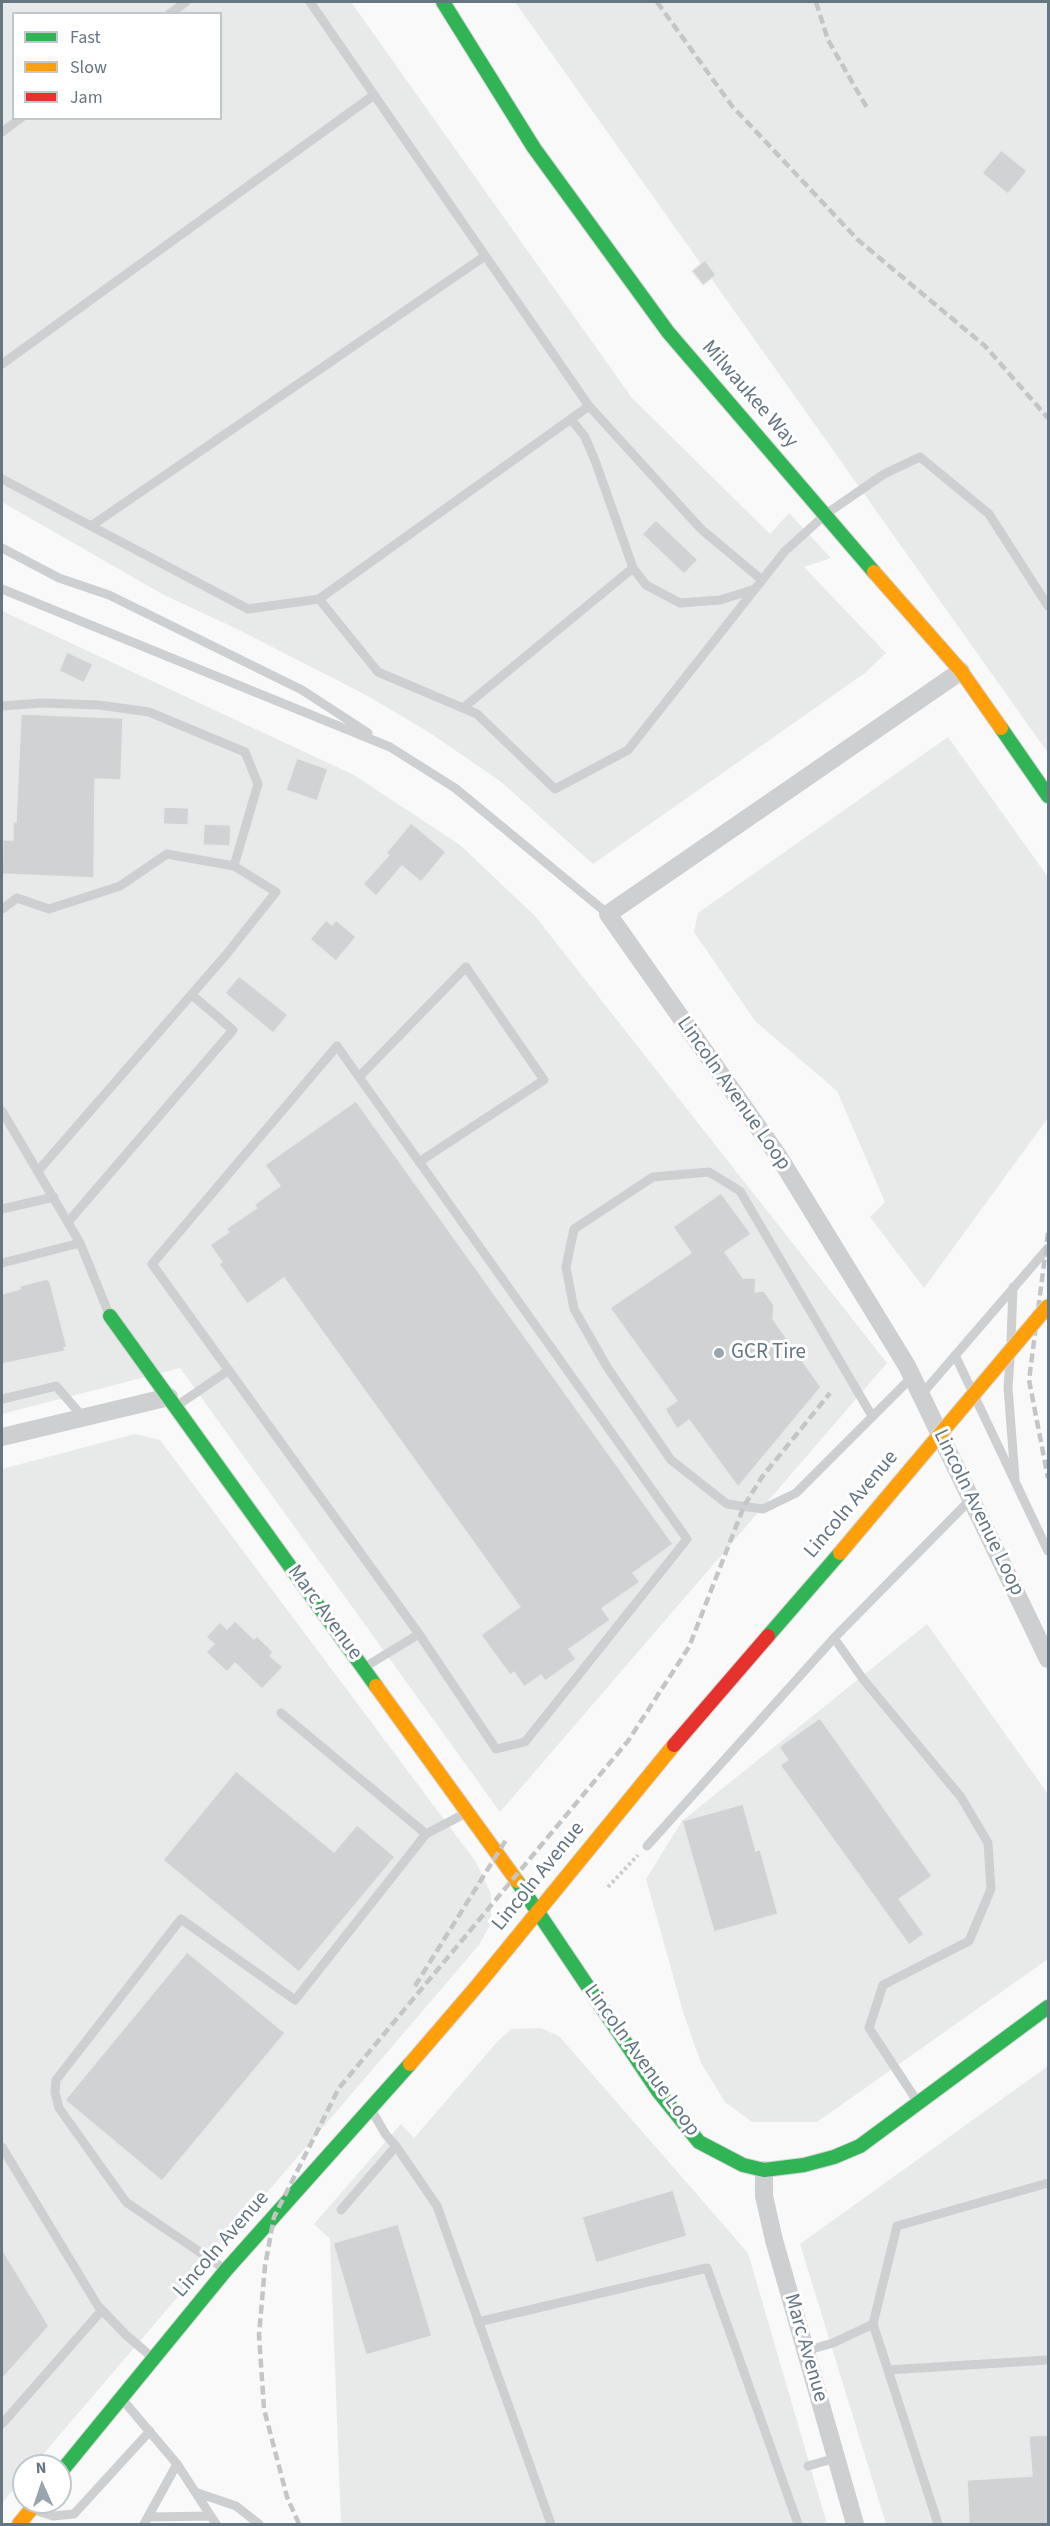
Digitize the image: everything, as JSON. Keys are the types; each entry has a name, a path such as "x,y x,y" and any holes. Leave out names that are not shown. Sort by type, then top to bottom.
{"street":[{"name":"Milwaukee Way","path":"443,2 534,148 668,332 961,670 1048,796"},
{"path":"608,914 961,670"},
{"name":"Lincoln Avenue Loop","path":"608,914 779,1157 912,1377 1048,1659"},
{"name":"Lincoln Avenue","path":"72,2458 226,2270 370,2109 538,1911 662,1759 840,1553 1048,1306"},
{"name":"Marc Avenue","path":"110,1316 538,1911"},
{"path":"2,1437 83,1417 173,1402"},
{"name":"Lincoln Avenue Loop","path":"538,1911 658,2091 699,2142 743,2165 764,2170 834,2157 860,2146 1048,2007"},
{"name":"Marc Avenue","path":"764,2170 764,2196 774,2240 855,2524"}],"lane":[{"path":"172,12 186,2"},
{"path":"310,2 589,406 701,529 762,580"},
{"path":"2,364 374,95"},
{"path":"2,132 18,120"},
{"path":"91,526 485,256"},
{"path":"2,479 248,609 319,599 589,406"},
{"path":"571,419 585,437 633,568 646,585 680,603 720,600 755,588"},
{"path":"319,599 378,672 477,714 555,789 628,750 785,551 826,514 884,474 920,457 990,514 1048,606"},
{"path":"2,548 59,578 108,595 302,690 455,788 608,914"},
{"path":"463,708 633,568"},
{"path":"2,589 390,747"},
{"path":"2,706 42,703 88,704 149,712 245,752 258,784 234,866"},
{"path":"2,909 17,898 50,909 120,886 167,854 234,866 276,892 192,995 38,1171"},
{"path":"359,1077 466,967 544,1080 419,1161"},
{"path":"68,1222 233,1030 192,995"},
{"path":"337,1046 419,1161 687,1539 525,1742 496,1749 419,1634 152,1264 337,1046"},
{"path":"2,1111 80,1243 110,1316"},
{"path":"872,1416 740,1191 709,1172 653,1177 574,1229 566,1267 574,1309 601,1357 671,1460 727,1504 763,1509 796,1493 912,1377"},
{"path":"2,1209 54,1197"},
{"path":"2,1263 80,1243"},
{"path":"921,1395 1048,1248"},
{"path":"1013,1287 1008,1388 1016,1484"},
{"path":"955,1356 1048,1551"},
{"path":"173,1402 229,1370"},
{"path":"2,1399 56,1386 83,1417"},
{"path":"647,1846 834,1638 971,1499"},
{"path":"363,1668 419,1634"},
{"path":"834,1638 863,1679 961,1797 988,1844 991,1889 969,1941 884,1985 869,2028 919,2103"},
{"path":"281,1713 426,1834"},
{"path":"226,2270 126,2202 59,2108 55,2091 56,2080 181,1919 295,2000 426,1834 468,1812"},
{"path":"370,2109 437,2206 551,2524"},
{"path":"2,2146 102,2310 153,2358"},
{"path":"341,2210 396,2146"},
{"path":"938,2524 873,2324 897,2226 1048,2183"},
{"path":"478,2322 707,2268 798,2524"},
{"path":"2,2424 102,2310"},
{"path":"805,2351 833,2343 873,2324"},
{"path":"888,2370 1048,2360"},
{"path":"121,2398 177,2464 213,2520"},
{"path":"50,2514 53,2516 74,2514 150,2431"},
{"path":"808,2466 836,2458"},
{"path":"177,2464 147,2521 213,2520"},
{"path":"195,2492 236,2506 259,2524"}],"path":[{"path":"608,1887 647,1846"}],"shaded area":[{"path":"2,2 351,2 632,398 770,534 789,513 831,558 804,567 886,653 865,673 593,864 500,781 430,733 366,695 237,629 164,595 2,502"},
{"path":"515,2 1048,2 1048,753"},
{"path":"2,611 354,775 460,845 535,916 887,1363 500,1812 180,1368 2,1414"},
{"path":"948,737 1048,877 1048,1118 924,1288 870,1217 885,1202 837,1091 755,1021 694,932 698,913"},
{"path":"135,1434 160,1440 476,1862 491,1894 491,1923 479,1945 43,2454 12,2454 12,2491 2,2503 2,1469"},
{"path":"927,1624 1048,1794 1048,1959 817,2122 752,2122 725,2102 701,2063 684,2015 646,1879 682,1821"},
{"path":"540,2028 559,2036 748,2253 827,2524 341,2524 330,2239 314,2224 401,2124 414,2138 511,2029"},
{"path":"1048,2066 1048,2524 886,2524 800,2244"}],"building":[{"path":"1001,150 1027,171 1008,194 982,173"},
{"path":"705,260 716,275 703,285 692,271"},
{"path":"656,520 698,560 684,574 642,534"},
{"path":"67,652 93,664 84,683 59,671"},
{"path":"21,714 123,718 121,780 95,779 94,878 2,874 3,840 13,840 13,822 16,822"},
{"path":"297,758 328,769 317,801 286,790"},
{"path":"164,807 189,808 188,825 163,824"},
{"path":"411,823 446,852 421,882 402,866 376,896 363,884 389,855 386,853"},
{"path":"204,824 231,825 230,846 203,845"},
{"path":"326,920 332,925 336,920 356,937 336,961 310,939"},
{"path":"239,976 288,1015 273,1033 225,993"},
{"path":"356,1101 673,1544 633,1573 640,1582 602,1608 610,1620 569,1649 576,1659 545,1681 541,1675 524,1687 514,1672 510,1675 481,1635 520,1607 284,1278 247,1304 219,1264 222,1262 210,1245 229,1232 226,1229 257,1208 254,1205 280,1186 265,1165"},
{"name":"GCR Tire","path":"721,1193 751,1234 725,1252 743,1278 756,1278 755,1292 764,1291 774,1305 773,1319 821,1387 738,1487 689,1420 677,1429 665,1409 677,1401 610,1308 691,1253 673,1227"},
{"path":"47,1279 50,1282 67,1347 64,1348 65,1351 2,1364 2,1294 20,1289 20,1286"},
{"path":"235,1621 254,1639 257,1636 273,1652 270,1656 283,1667 262,1689 235,1663 227,1672 206,1652 214,1644 206,1637 220,1622 227,1629"},
{"path":"820,1718 932,1876 899,1899 924,1934 909,1945 780,1765 788,1760 779,1747"},
{"path":"236,1771 334,1852 357,1825 395,1857 299,1972 163,1860"},
{"path":"743,1804 756,1851 760,1849 778,1914 714,1932 682,1821"},
{"path":"187,1952 285,2033 162,2181 65,2100"},
{"path":"673,2190 687,2236 596,2263 582,2217"},
{"path":"398,2224 432,2336 366,2355 333,2243"},
{"path":"2,2249 49,2326 2,2379"},
{"path":"1048,2435 1048,2524 969,2524 967,2480 1032,2476 1029,2436"}],"railway":[{"path":"657,2 732,106 858,240 985,346 1048,418"},
{"path":"816,2 828,40 867,108"},
{"path":"1048,1233 1029,1380 1048,1478"},
{"path":"299,2524 287,2497 264,2409 259,2335 265,2266 274,2217 339,2088 628,1741 689,1647 744,1506 762,1477 830,1393"},
{"path":"415,1986 506,1840"}],"traffic: fast":[{"path":"443,2 534,148 668,332 874,572"},
{"path":"1001,728 1048,796"},
{"path":"110,1316 376,1686"},
{"path":"768,1636 840,1553"},
{"path":"517,1881 658,2091 699,2142 743,2165 764,2170 804,2165 834,2157 860,2146 1048,2007"},
{"path":"72,2458 226,2270 410,2064"}],"traffic: slow":[{"path":"874,572 961,671 1001,728"},
{"path":"840,1553 1048,1306"},
{"path":"376,1686 517,1881"},
{"path":"410,2064 477,1986 674,1745"},
{"path":"19,2524 27,2514"}],"traffic: jam":[{"path":"674,1745 768,1636"}],"place":[{"name":"GCR Tire","path":"719,1353"}]}
